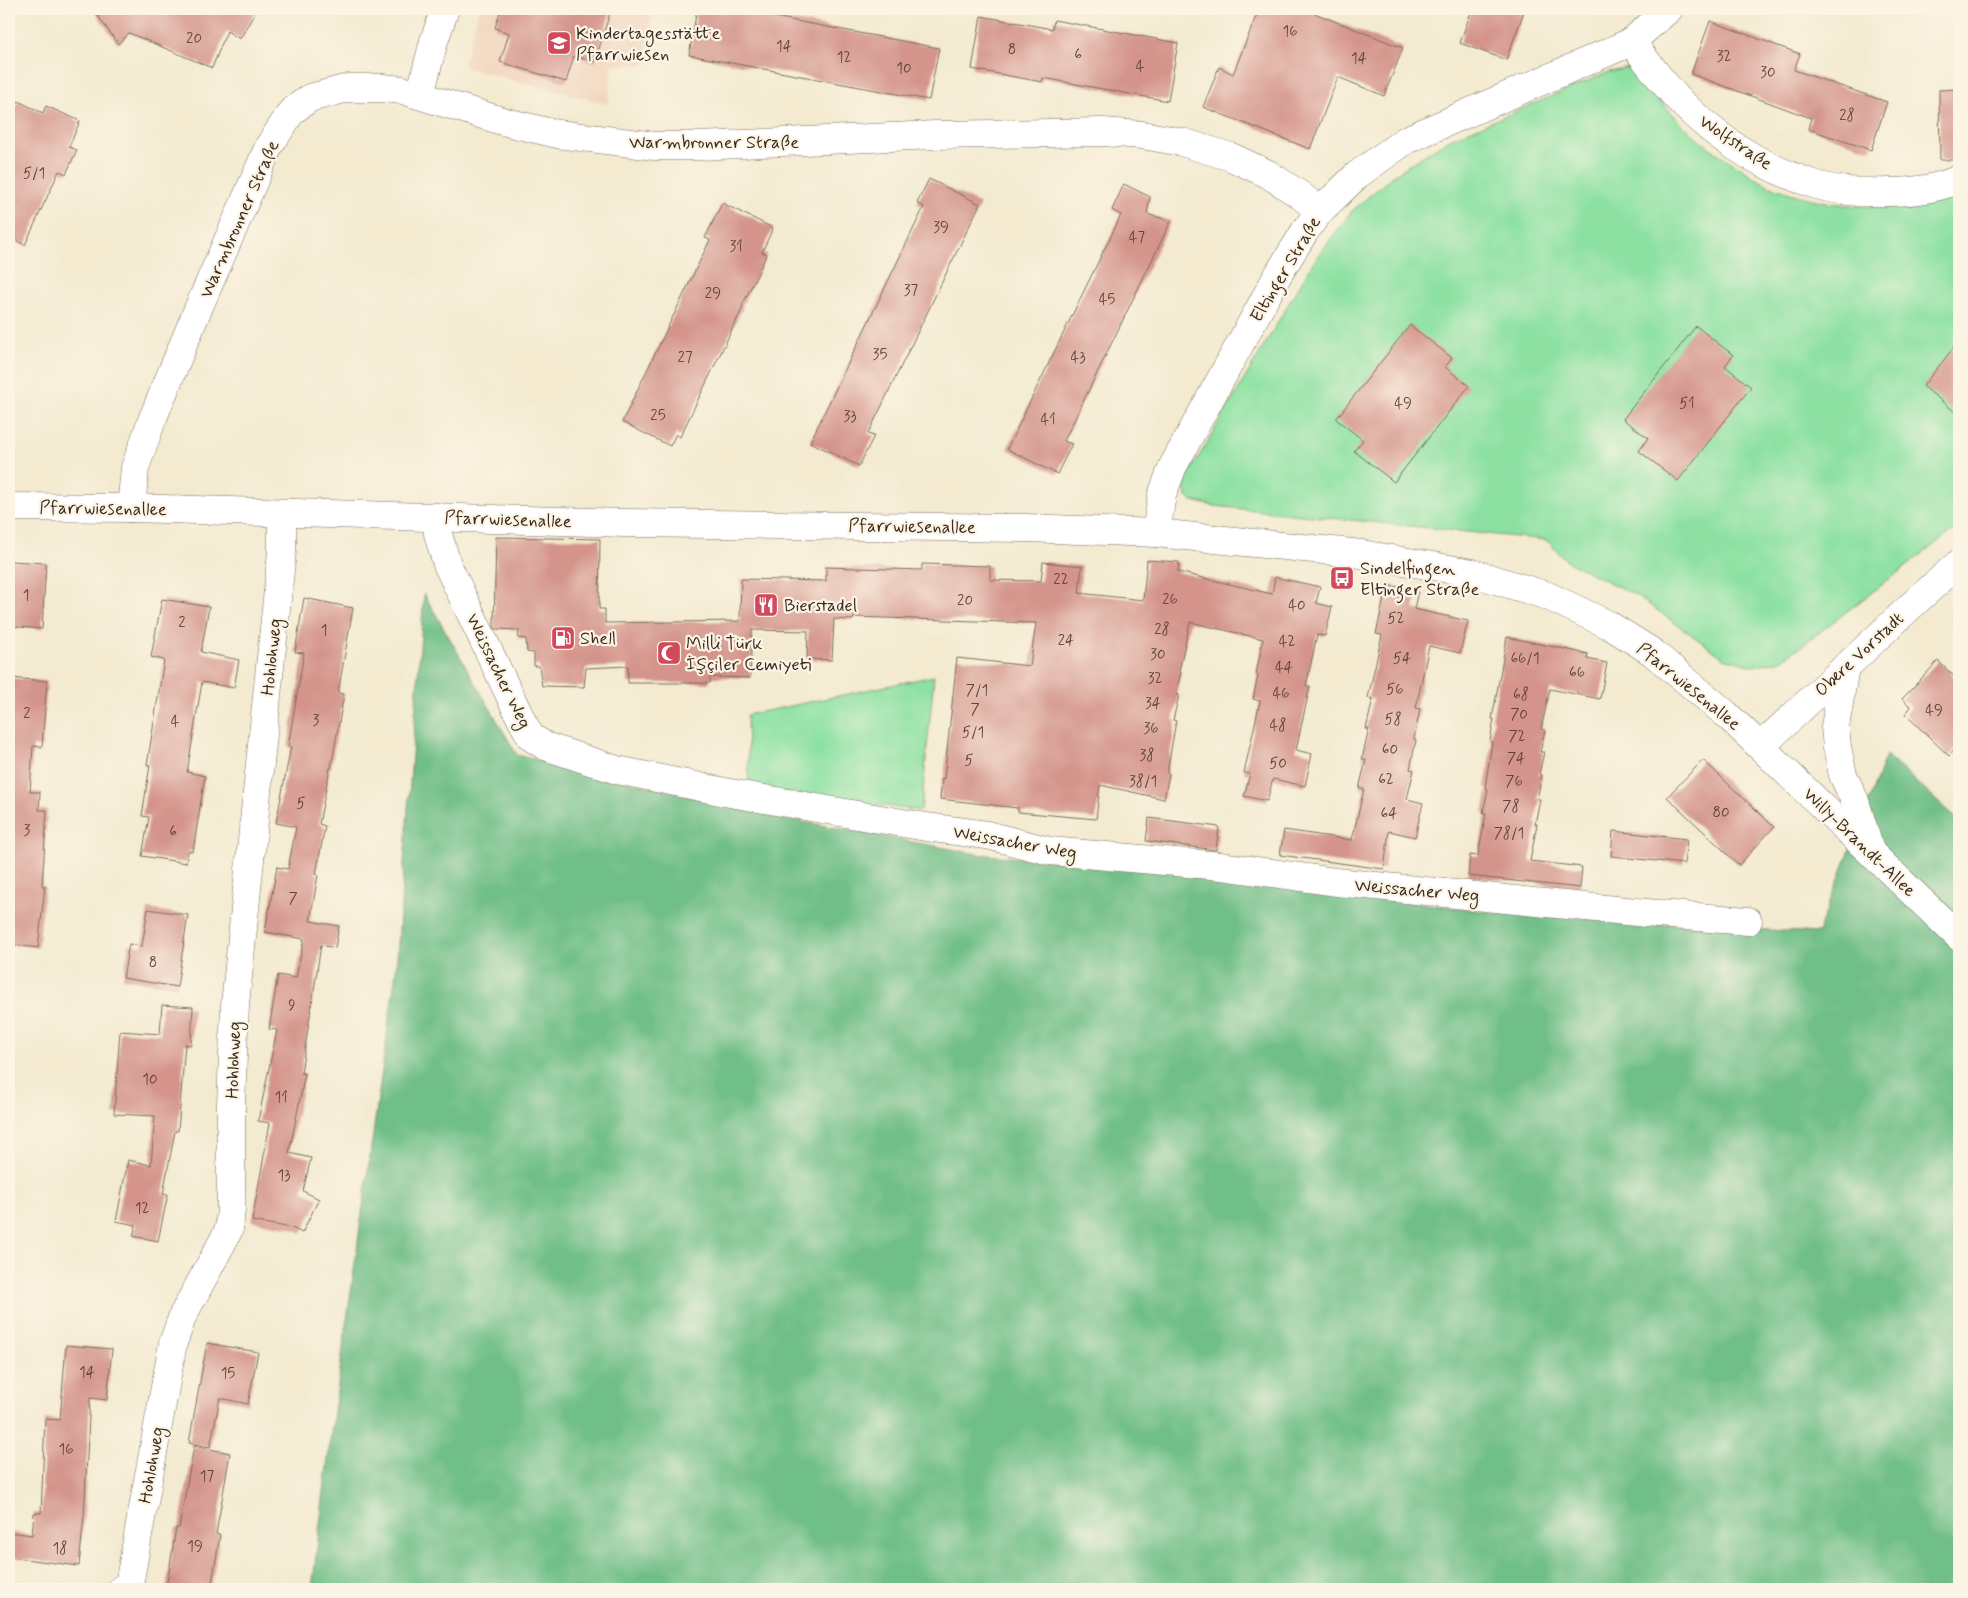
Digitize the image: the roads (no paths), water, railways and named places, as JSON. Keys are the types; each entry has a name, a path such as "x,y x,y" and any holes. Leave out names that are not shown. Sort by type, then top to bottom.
{"street":[{"path":"420,95 434,41 445,9"},
{"name":"Eltinger Straße","path":"1156,533 1162,495 1173,466 1279,274 1320,211 1357,175 1406,140 1631,42 1669,9"},
{"name":"Wolfstraße","path":"1631,42 1684,106 1721,137 1772,169 1819,186 1867,193 1908,192 1945,185 1959,179"},
{"name":"Warmbronner Straße","path":"131,508 135,468 160,401 269,146 292,111 310,98 348,88 382,88 420,95 502,121 558,134 655,146 699,146 935,135 1103,132 1142,135 1182,142 1231,157 1268,174 1320,211"},
{"name":"Pfarrwiesenallee","path":"9,507 131,508 625,523 1026,528 1156,533 1362,554 1473,574 1548,596 1610,625 1652,652 1761,746"},
{"name":"Hohlohweg","path":"122,1589 129,1585 173,1343 183,1315 229,1229 235,1005 282,551 282,513"},
{"name":"Weissacher Weg","path":"437,517 438,534 447,564 531,737 545,746 583,760 617,770 730,793 926,827 987,835 1050,850 1221,866 1336,882 1646,913 1748,921"},
{"name":"Obere Vorstadt","path":"1761,746 1959,563"},
{"path":"1845,667 1835,727 1837,747 1843,775 1855,800 1870,852"},
{"name":"Willy-Brandt-Allee","path":"1761,746 1959,937"}],"place":[{"name":"Kindertagesstätte Pfarrwiesen","path":"559,43"},
{"name":"Sindelfingen Eltinger Straße","path":"1342,578"},
{"name":"Bierstadel","path":"766,605"},
{"name":"Shell","path":"563,638"},
{"name":"Milli Türk İşçiler Cemiyeti","path":"669,653"}]}
